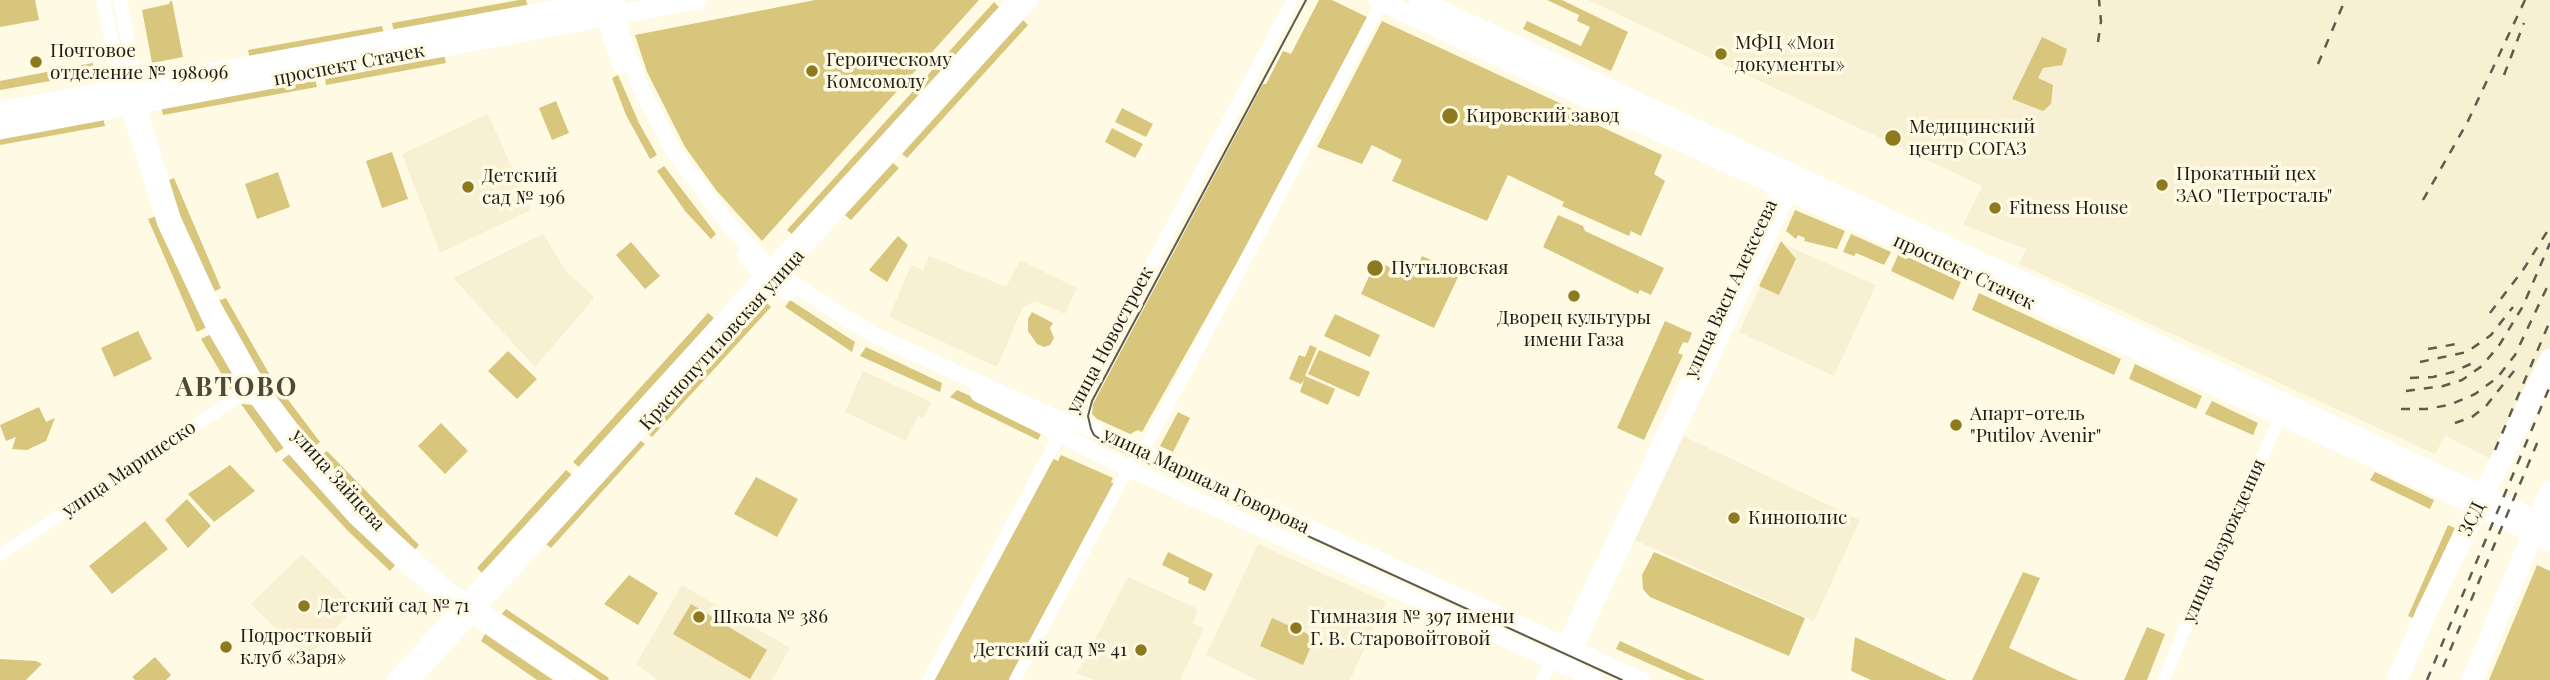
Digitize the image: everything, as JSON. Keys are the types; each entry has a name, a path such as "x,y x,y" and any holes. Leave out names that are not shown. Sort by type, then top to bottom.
{"highway":[{"name":"ЗСД","path":"2397,680 2428,609 2550,359"},
{"path":"2472,680 2550,492"}],"main road":[{"name":"проспект Стачек","path":"0,130 132,96 610,5 697,0"},
{"name":"проспект Стачек","path":"1419,0 1787,184"},
{"name":"проспект Стачек","path":"1380,1 2283,410 2550,526"},
{"name":"улица Маршала Говорова","path":"610,5 610,36 632,94 666,158 692,196 772,276 863,340 1063,427 1142,451 1642,680"},
{"name":"проспект Стачек","path":"0,111 132,96"},
{"name":"Краснопутиловская улица","path":"395,680 469,608 772,276"},
{"name":"проспект Стачек","path":"2283,410 2550,542"},
{"name":"улица Маршала Говорова","path":"1063,427 1129,469 1552,660 1567,674 1595,680"},
{"name":"Краснопутиловская улица","path":"412,680 469,608"}],"street":[{"path":"103,0 132,96"},
{"path":"120,0 132,96"},
{"name":"Краснопутиловская улица","path":"772,276 1015,0"},
{"name":"Краснопутиловская улица","path":"772,276 1032,0"},
{"name":"улица Новостроек","path":"928,680 1293,0"},
{"path":"1015,680 1129,469 1177,389 1380,1"},
{"name":"улица Зайцева","path":"132,96 179,231 254,387 362,510 469,608 566,680"},
{"name":"улица Васи Алексеева","path":"1567,674 1569,647 1787,184"},
{"name":"улица Маринеско","path":"0,555 254,387"},
{"name":"улица Возрождения","path":"2164,680 2283,410"},
{"name":"улица Зайцева","path":"469,608 588,680"},
{"name":"улица Васи Алексеева","path":"1542,680 1552,660 1569,647"}],"shaded area":[{"path":"0,0 35,0 39,20 0,27"},
{"path":"526,0 528,7 394,32 392,23"},
{"path":"815,0 979,0 762,241 716,190 685,147 647,72 635,35"},
{"path":"1319,0 1332,0 1367,17 1260,222 1142,432 1138,430 1130,434 1097,419 1092,414 1093,404 1263,84 1266,84 1283,51 1291,54"},
{"path":"1547,0 1562,0 1628,32 1611,71 1523,29 1527,21 1581,46 1590,27 1577,21 1579,15"},
{"path":"1588,0 2550,0 2550,347 2503,465 2445,436 2435,454 2019,264 2026,249 1963,225 1982,186"},
{"path":"170,1 183,57 152,63 142,10 169,4"},
{"path":"994,2 999,7 792,234 787,230"},
{"path":"1023,20 1028,25 907,158 902,154"},
{"path":"1382,21 1592,118 1591,122 1662,155 1654,174 1665,181 1641,236 1631,231 1629,236 1562,206 1564,202 1508,175 1487,221 1392,181 1402,160 1372,145 1362,164 1317,147"},
{"path":"382,26 384,34 250,59 248,50"},
{"path":"2042,37 2067,49 2062,65 2043,68 2038,78 2053,85 2051,104 2043,111 2012,99"},
{"path":"444,55 446,63 326,85 325,77"},
{"path":"93,63 95,73 0,90 0,81"},
{"path":"618,75 639,123 657,155 650,159 626,115 612,78"},
{"path":"315,79 317,87 163,115 161,107"},
{"path":"556,101 569,133 552,140 539,108"},
{"path":"1122,108 1153,124 1146,137 1115,122"},
{"name":"Детский сад № 196","path":"488,114 531,210 440,253 402,154"},
{"path":"103,117 105,126 0,145 0,137"},
{"path":"1112,128 1143,144 1135,158 1105,142"},
{"path":"392,152 408,199 382,208 366,161"},
{"path":"893,163 899,168 851,220 845,215"},
{"path":"664,166 716,234 711,239 685,211 657,171"},
{"path":"278,172 290,207 257,219 245,184"},
{"path":"174,178 221,288 213,292 166,181"},
{"path":"1795,210 1845,231 1837,249 1804,241 1805,238 1798,235 1796,239 1786,231"},
{"path":"1558,215 1583,226 1585,231 1664,268 1651,295 1640,290 1638,294 1543,247"},
{"path":"156,216 207,327 197,332 148,219"},
{"path":"543,234 566,271 593,296 593,300 535,367 453,278"},
{"path":"1851,234 1891,252 1884,265 1856,253 1854,256 1843,252"},
{"path":"898,236 908,245 887,282 869,270"},
{"path":"1781,241 1796,259 1779,295 1759,286"},
{"path":"631,242 660,276 645,289 616,255"},
{"path":"1781,243 1876,285 1834,376 1739,332"},
{"path":"1899,253 1961,282 1953,300 1891,271"},
{"path":"929,256 1006,287 1020,260 1077,288 1065,314 1035,301 1023,307 997,367 889,317 911,265 923,270"},
{"path":"1422,256 1460,273 1434,328 1361,294 1376,261 1412,277"},
{"path":"1979,293 2121,359 2114,375 1972,310"},
{"path":"226,298 271,377 320,442 313,448 264,383 218,301"},
{"path":"790,300 855,342 852,352 785,307"},
{"path":"766,302 771,307 652,437 647,433"},
{"path":"1032,312 1053,323 1050,328 1054,338 1050,345 1044,347 1037,344 1028,331 1028,319"},
{"path":"708,313 714,318 579,467 573,462"},
{"path":"1335,314 1380,335 1370,357 1324,336"},
{"path":"1665,321 1692,333 1688,343 1683,342 1678,353 1683,355 1644,440 1617,428"},
{"path":"138,331 152,359 114,377 101,348"},
{"path":"211,334 235,378 231,390 201,339"},
{"path":"1310,345 1317,348 1305,376 1335,389 1328,405 1300,392 1304,380 1301,384 1289,379 1299,355 1305,357"},
{"path":"866,347 942,383 940,392 860,356"},
{"path":"1319,350 1370,372 1359,397 1308,374"},
{"path":"508,351 537,379 517,399 488,371"},
{"path":"2135,364 2202,396 2196,409 2129,379"},
{"path":"863,371 931,402 924,418 918,416 906,441 845,412"},
{"path":"957,390 1022,419 1042,432 1038,440 950,397"},
{"path":"2212,401 2258,423 2253,435 2205,414"},
{"path":"241,404 254,405 285,447 276,453"},
{"path":"39,407 46,422 55,418 46,441 27,450 12,449 16,437 6,441 0,425"},
{"path":"1178,412 1190,418 1173,452 1160,446"},
{"path":"441,423 468,451 445,474 418,446"},
{"path":"1683,436 1860,520 1814,621 1635,540"},
{"path":"640,440 645,444 551,548 546,544"},
{"path":"327,451 419,545 413,552 320,456"},
{"path":"291,453 396,564 390,571 348,531 282,460"},
{"path":"1061,455 1113,478 1111,482 1115,484 1009,680 933,680 1051,458 1058,461"},
{"path":"230,465 255,491 214,522 188,494"},
{"path":"566,470 572,475 482,573 477,568"},
{"path":"2375,472 2434,500 2430,509 2370,480"},
{"path":"756,477 798,499 777,537 734,514"},
{"path":"187,499 211,526 188,548 165,520"},
{"path":"145,521 168,549 112,594 89,566"},
{"path":"2448,525 2455,528 2413,618 2408,616"},
{"name":"Гимназия № 397 имени Г. В. Старовойтовой","path":"1258,544 1386,602 1350,680 1257,680 1206,655"},
{"path":"1168,552 1213,574 1205,591 1188,583 1189,578 1162,565"},
{"path":"1654,552 1805,618 1789,656 1650,597 1643,589 1642,575"},
{"name":"Детский сад № 71","path":"302,554 356,607 306,658 251,604"},
{"path":"2537,565 2550,571 2550,680 2489,680"},
{"path":"2023,572 2040,578 2009,648 2078,680 1972,680"},
{"path":"629,575 658,593 638,625 604,604"},
{"name":"Детский сад № 41","path":"1128,577 1198,611 1193,623 1204,628 1180,680 1094,680 1077,673"},
{"name":"Школа № 386","path":"682,585 790,648 772,680 658,680 636,664"},
{"path":"691,604 767,650 750,679 673,634"},
{"path":"506,609 609,678 608,680 600,680 502,614"},
{"path":"1272,618 1315,637 1303,665 1260,646"},
{"path":"2147,627 2165,634 2147,680 2124,680"},
{"path":"485,634 553,680 537,680 481,641"},
{"path":"1855,637 1947,680 1871,680 1851,671"},
{"path":"1620,641 1705,680 1686,680 1616,649"},
{"path":"155,657 171,675 166,680 135,680 132,677"},
{"path":"0,659 36,661 42,664 26,680 0,680"}],"tram line":[{"path":"1306,0 1092,401 1088,416 1091,429 1094,435 1107,444 1622,680"}],"railway":[{"path":"2098,42 2101,21 2099,0"},
{"path":"2318,64 2345,0"},
{"path":"2423,200 2467,123 2525,0"},
{"path":"2504,75 2524,23"},
{"path":"2490,313 2523,270 2550,227"},
{"path":"2406,391 2443,386 2462,380 2482,366 2500,344 2523,306 2550,243"},
{"path":"2401,409 2449,405 2475,394 2497,378 2515,355 2550,281"},
{"path":"2420,362 2467,352 2491,335 2513,307"},
{"path":"2495,450 2550,321"},
{"path":"2428,349 2462,343"},
{"path":"2410,378 2433,377 2475,362"},
{"path":"2455,423 2472,417 2486,406 2514,371"},
{"path":"2427,680 2550,386"},
{"path":"2443,667 2538,441"}],"place":[{"name":"МФЦ «Мои документы»","path":"1721,54"},
{"name":"Почтовое отделение № 198096","path":"36,62"},
{"name":"Героическому Комсомолу","path":"812,71"},
{"name":"Кировский завод","path":"1450,116"},
{"name":"Медицинский центр СОГАЗ","path":"1893,138"},
{"name":"Прокатный цех ЗАО \"Петросталь\"","path":"2162,185"},
{"name":"Детский сад № 196","path":"468,187"},
{"name":"Fitness House","path":"1995,208"},
{"name":"Путиловская","path":"1375,268"},
{"name":"Дворец культуры имени Газа","path":"1574,296"},
{"name":"Апарт-отель \"Putilov Avenir\"","path":"1956,425"},
{"name":"Кинополис","path":"1734,518"},
{"name":"Детский сад № 71","path":"304,606"},
{"name":"Школа № 386","path":"699,617"},
{"name":"Гимназия № 397 имени Г. В. Старовойтовой","path":"1296,628"},
{"name":"Подростковый клуб «Заря»","path":"226,647"},
{"name":"Детский сад № 41","path":"1141,650"}],"district":[{"name":"АВТОВО","path":"237,388"}]}
